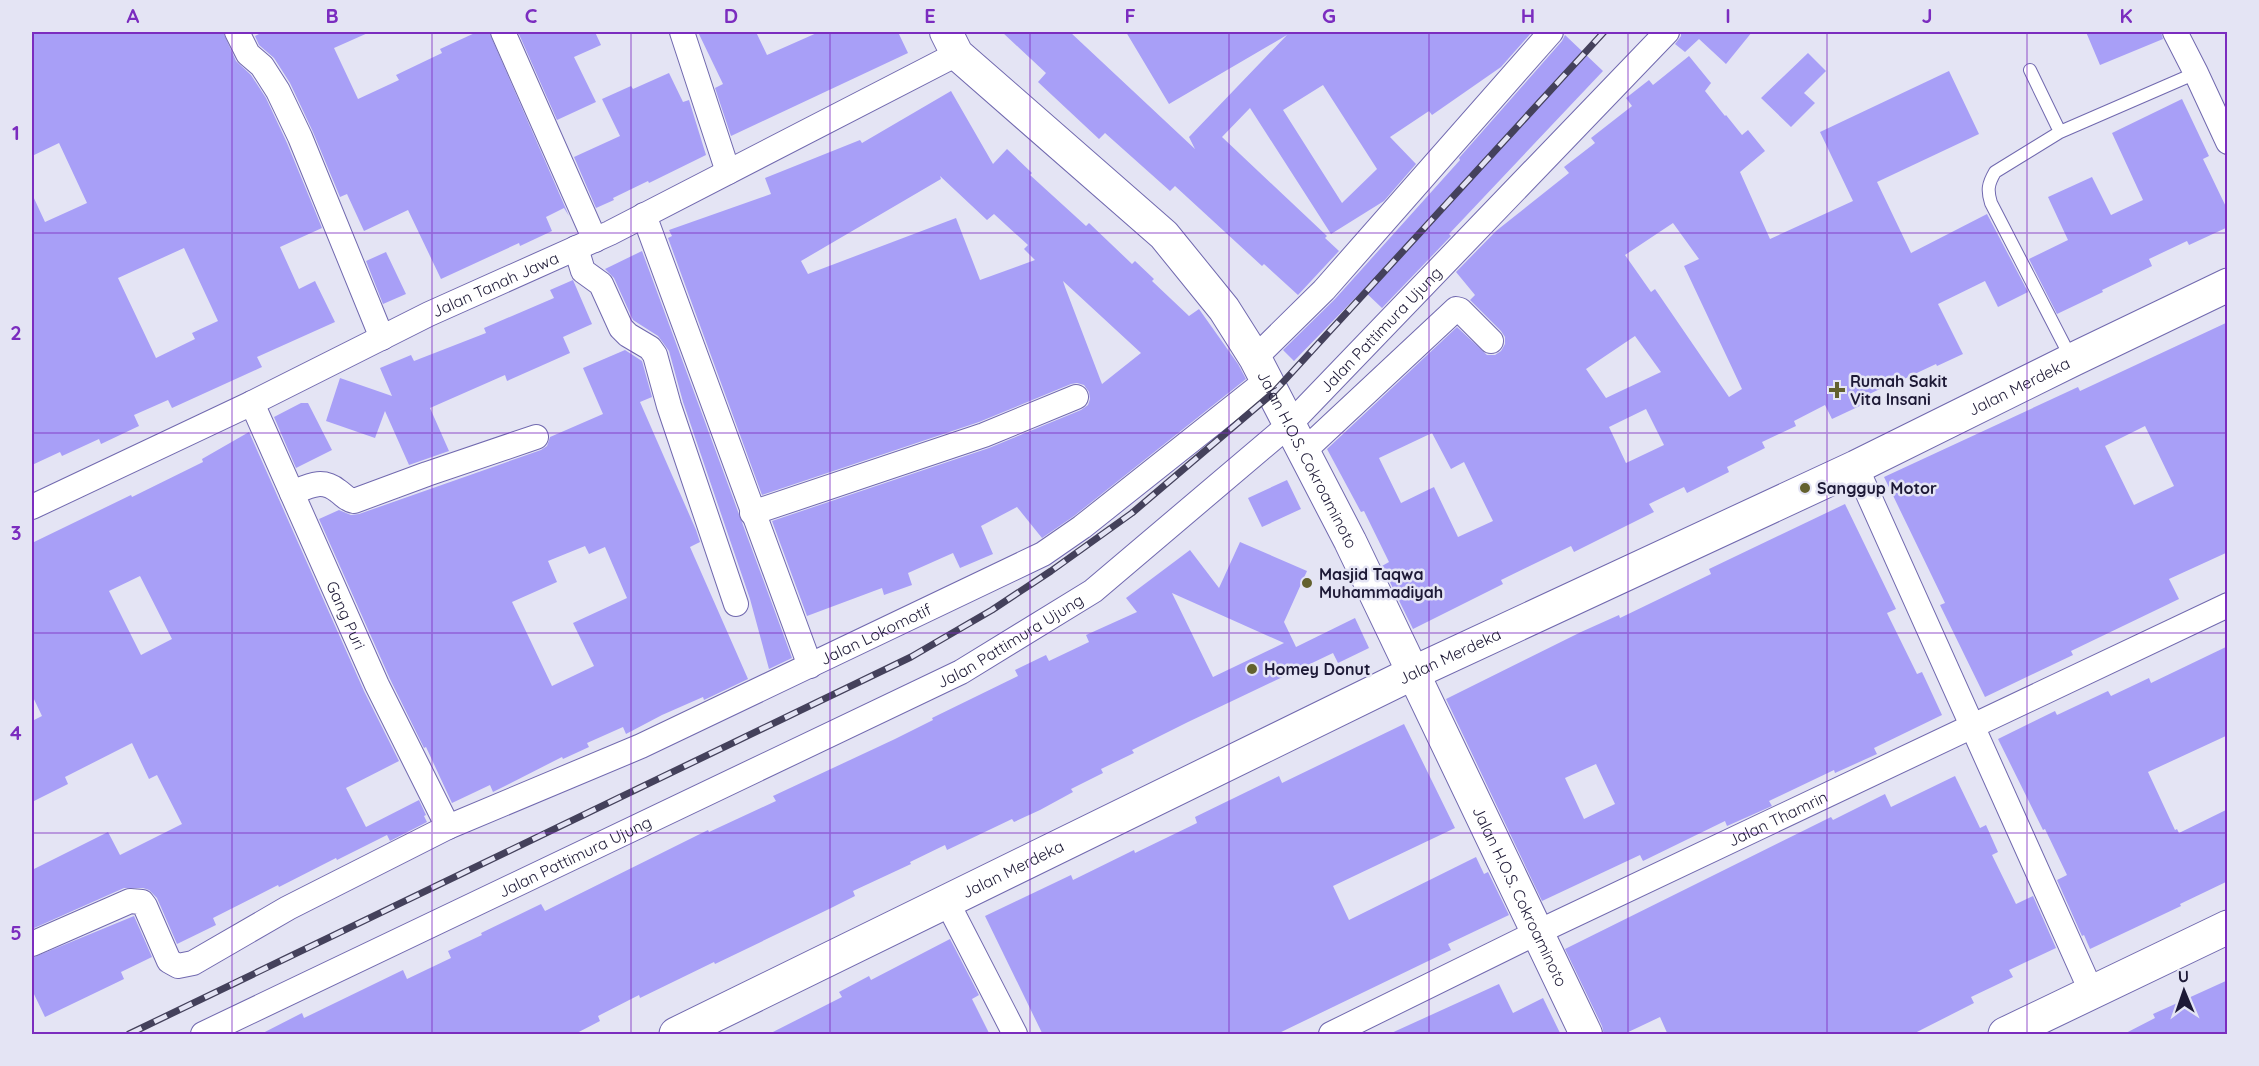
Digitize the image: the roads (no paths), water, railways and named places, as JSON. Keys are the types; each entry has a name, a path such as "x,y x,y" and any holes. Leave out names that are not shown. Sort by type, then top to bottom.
{"main road":[{"name":"Jalan Merdeka","path":"676,1035 1413,673 1856,467 2228,285"},
{"path":"2005,1034 2228,927"}],"street":[{"path":"237,32 248,54 262,66 279,91 382,338"},
{"path":"503,32 585,244 583,271 601,284 621,328 650,348 655,355 669,406 736,604"},
{"path":"682,32 728,172"},
{"name":"Jalan Lokomotif","path":"32,944 130,901 136,901 145,906 169,962 178,966 193,963 288,908 448,827 641,746 1043,554 1082,527 1260,370 1324,290 1551,32"},
{"name":"Jalan Pattimura Ujung","path":"202,1035 961,672 1093,591 1297,438 1667,32"},
{"path":"2175,32 2228,142"},
{"name":"Jalan Tanah Jawa","path":"32,507 252,403 382,338 644,215 728,172 952,43"},
{"name":"Jalan H.O.S. Cokroaminoto","path":"952,43 1164,235 1224,309 1297,438 1350,541 1586,1035"},
{"path":"644,215 810,666"},
{"path":"1297,438 1456,309 1461,311 1491,341"},
{"path":"752,513 984,435 1076,397"},
{"name":"Gang Puri","path":"252,403 377,685 448,827"},
{"path":"292,493 317,483 325,483 348,500 354,501 536,437"},
{"path":"1856,467 2091,993"},
{"name":"Jalan Thamrin","path":"1331,1035 1536,933 2228,605"},
{"path":"947,902 1015,1035"}],"lane":[{"path":"2030,70 2060,132"},
{"path":"2072,360 1991,203 1988,183 1995,172 2060,132 2196,73"}],"railway":[{"path":"129,1034 911,657 992,610 1051,571 1132,513 1273,393 1604,32"}],"place":[{"name":"Rumah Sakit Vita Insani","path":"1837,390"},
{"name":"Sanggup Motor","path":"1805,488"},
{"name":"Masjid Taqwa Muhammadiyah","path":"1307,583"},
{"name":"Homey Donut","path":"1252,669"}]}
